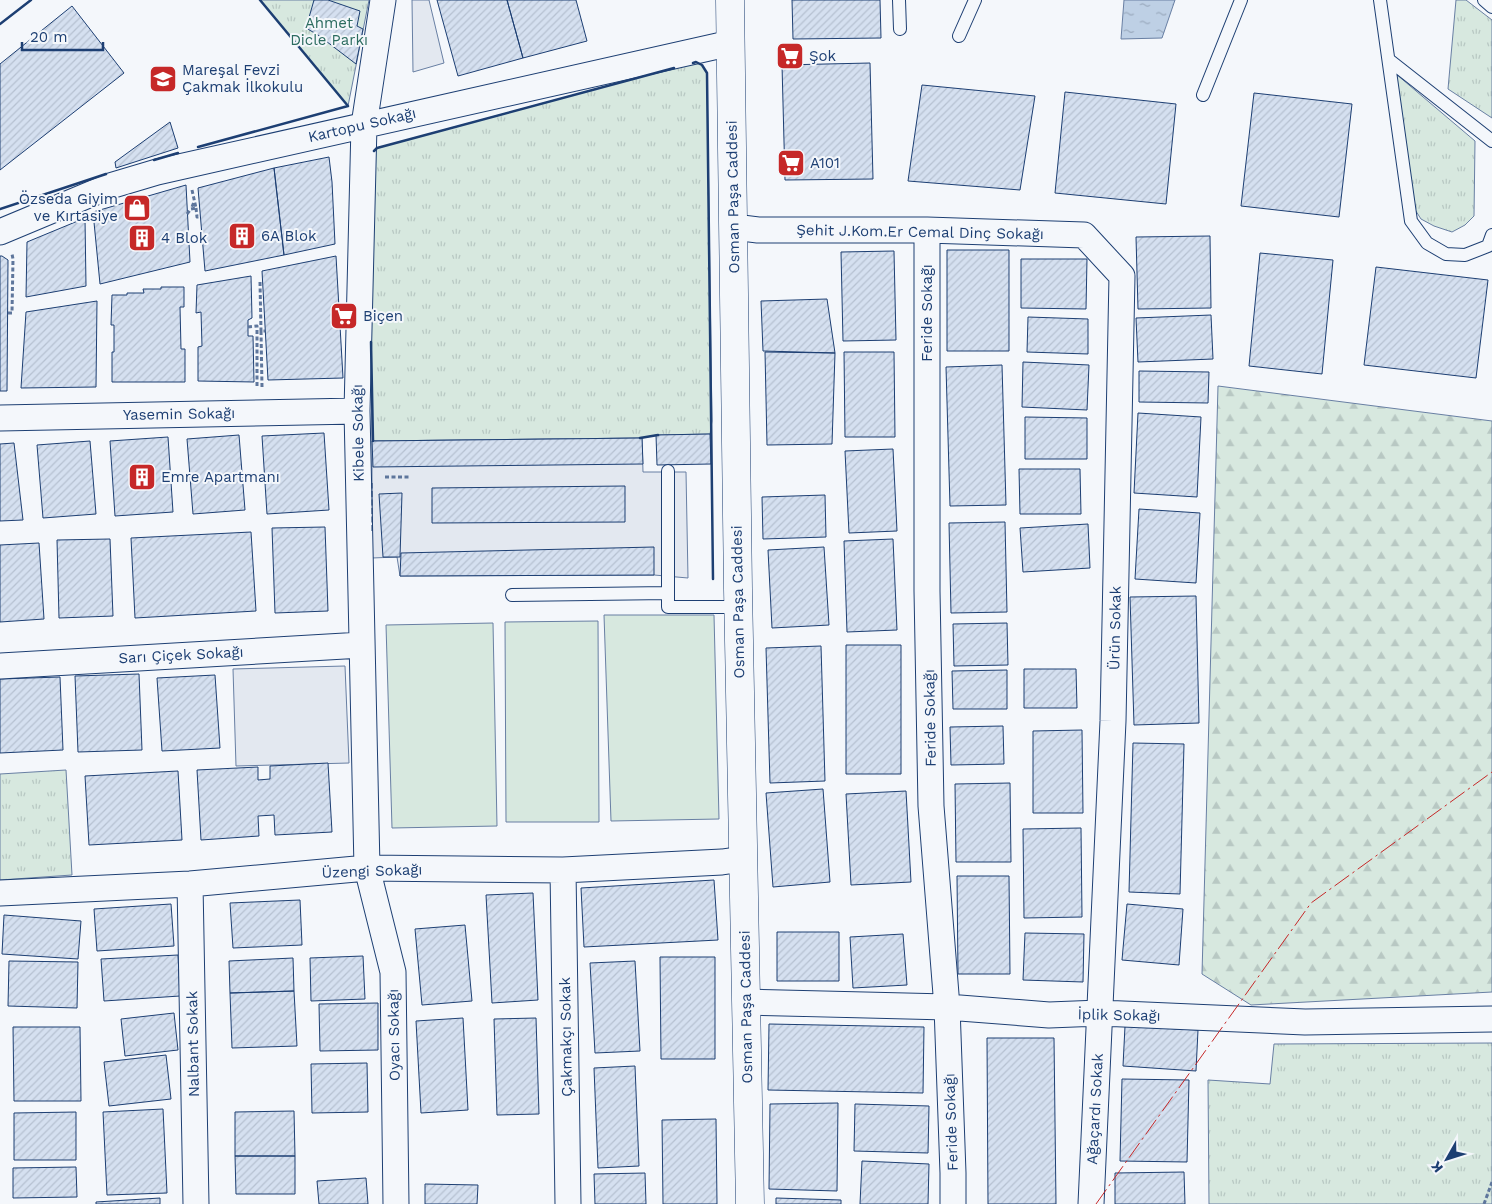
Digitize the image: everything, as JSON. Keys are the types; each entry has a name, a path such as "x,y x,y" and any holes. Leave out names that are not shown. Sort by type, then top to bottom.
{"main road":[{"name":"Osman Paşa Caddesi","path":"730,0 738,607 750,1204"}],"street":[{"name":"Kibele Sokağı","path":"367,868 357,411 364,125 383,0"},
{"name":"Kartopu Sokağı","path":"1,231 119,183 187,165 731,43"},
{"name":"Şehit J.Kom.Er Cemal Dinç Sokağı","path":"734,227 758,230 928,230 1084,235 1099,251"},
{"name":"Feride Sokağı","path":"928,230 927,591 931,806 947,1007 954,1173 953,1204"},
{"name":"Ürün Sokak","path":"1099,251 1122,276 1113,721 1100,1013"},
{"name":"Yasemin Sokağı","path":"0,418 357,411"},
{"name":"Sarı Çiçek Sokağı","path":"0,666 362,645"},
{"name":"Üzengi Sokağı","path":"0,893 190,884 367,868 563,870 722,862 744,859"},
{"name":"Oyacı Sokağı","path":"367,868 393,972 396,1204"},
{"name":"Çakmakçı Sokak","path":"563,870 568,1204"},
{"name":"Nalbant Sokak","path":"190,884 196,1204"},
{"name":"İplik Sokağı","path":"746,1002 947,1007 1049,1016 1100,1013 1305,1022 1492,1018"},
{"name":"Ağaçardı Sokak","path":"1091,1204 1100,1013"}],"lane":[{"path":"899,0 900,29"},
{"path":"959,36 975,0"},
{"path":"1203,95 1241,0"},
{"path":"1380,0 1411,222 1427,244 1446,254 1465,255 1488,246 1492,235"},
{"path":"1484,0 1492,7"},
{"path":"1389,60 1492,141"},
{"path":"668,471 668,607 738,607"},
{"path":"512,595 668,593"}],"path":[{"path":"196,208 197,217 201,216"},
{"path":"187,214 191,209"},
{"path":"1,231 14,258 12,314 8,312"},
{"path":"248,327 257,326 260,383 260,282"},
{"path":"261,331 266,331"},
{"path":"1484,1204 1492,1182"}],"green space":[{"name":"Ahmet Dicle Parkı","path":"260,0 369,0 348,106"},
{"path":"1456,0 1466,0 1492,20 1492,118 1448,89"},
{"path":"696,62 702,65 707,73 712,421 710,434 656,435 642,438 372,441 369,156 377,148"},
{"path":"1396,74 1475,141 1474,216 1465,225 1452,232 1421,219 1410,202"},
{"path":"1218,386 1492,421 1492,992 1251,1005 1202,974"},
{"path":"604,615 714,615 719,819 611,821"},
{"path":"598,621 599,822 506,822 505,622"},
{"path":"493,623 497,826 392,828 386,625"},
{"path":"66,770 72,875 0,880 0,774"},
{"path":"1492,1043 1492,1204 1209,1204 1208,1080 1270,1084 1274,1044"}],"shaded area":[{"path":"412,0 429,0 444,63 413,72"},
{"path":"642,438 643,472 686,472 688,578 654,575 400,576 397,557 372,558 372,441"},
{"path":"345,666 349,763 236,766 233,669"}],"water":[{"path":"1124,0 1175,0 1162,38 1121,39"}],"building":[{"path":"314,0 328,0 360,11 357,26 363,29 356,64 306,28"},
{"path":"437,0 507,0 523,58 458,76"},
{"path":"507,0 576,0 587,41 523,58"},
{"path":"792,0 880,0 881,38 793,39"},
{"path":"72,6 124,73 0,170 0,64"},
{"path":"870,63 873,179 785,180 782,65"},
{"path":"922,85 1035,96 1020,190 908,181"},
{"path":"1065,92 1176,104 1166,204 1055,193"},
{"path":"1254,93 1352,104 1339,217 1241,206"},
{"path":"170,122 178,148 116,168 115,162"},
{"path":"329,157 335,244 284,255 274,168"},
{"name":"6A Blok","path":"274,168 284,255 205,271 198,188"},
{"name":"4 Blok","path":"186,185 190,262 100,284 93,212"},
{"path":"85,218 86,286 26,297 27,242"},
{"path":"1210,236 1211,308 1138,309 1136,237"},
{"path":"947,250 1009,250 1009,351 947,351"},
{"path":"894,251 896,340 843,341 841,252"},
{"path":"1260,253 1333,260 1322,374 1249,366"},
{"path":"0,256 8,260 7,391 0,391"},
{"path":"336,256 343,378 268,380 262,271"},
{"path":"1021,259 1087,259 1086,309 1021,308"},
{"path":"1376,267 1488,280 1476,378 1364,365"},
{"path":"251,276 252,318 248,320 248,336 253,336 254,382 198,381 198,347 202,346 201,312 196,313 197,285"},
{"path":"161,287 184,287 184,307 180,307 181,349 185,349 185,382 112,382 114,325 111,325 112,295 144,293 143,289 161,289"},
{"path":"827,299 835,353 763,351 761,301"},
{"path":"97,301 96,387 21,388 26,312"},
{"path":"1211,315 1213,359 1138,362 1136,318"},
{"path":"1028,317 1088,319 1088,354 1027,352"},
{"path":"765,352 835,353 832,444 767,445"},
{"path":"844,352 894,352 895,437 845,437"},
{"path":"1023,362 1089,365 1087,410 1022,407"},
{"path":"1002,365 1006,505 950,506 946,367"},
{"path":"1139,371 1209,372 1208,403 1139,402"},
{"path":"1138,413 1201,417 1197,497 1134,493"},
{"path":"1025,417 1087,418 1087,459 1025,459"},
{"path":"324,433 329,510 267,514 262,436"},
{"path":"710,434 711,464 657,465 656,435"},
{"path":"239,435 245,510 193,514 187,439"},
{"name":"Emre Apartmanı","path":"168,437 173,512 115,516 110,441"},
{"path":"642,438 643,464 373,467 372,441"},
{"path":"90,441 96,514 43,518 37,445"},
{"path":"14,443 23,520 0,521 0,444"},
{"path":"893,449 897,531 849,533 845,451"},
{"path":"1019,469 1080,469 1081,514 1020,514"},
{"path":"625,486 625,522 432,523 432,488"},
{"path":"402,493 400,557 383,557 379,494"},
{"path":"825,495 826,537 763,539 762,497"},
{"path":"1139,509 1200,513 1196,583 1135,579"},
{"path":"1005,522 1007,612 951,613 949,523"},
{"path":"1088,524 1090,568 1023,572 1020,528"},
{"path":"325,527 328,611 275,613 272,528"},
{"path":"251,532 256,611 135,618 131,538"},
{"path":"110,539 113,616 59,618 57,540"},
{"path":"893,539 897,630 847,632 844,541"},
{"path":"39,543 44,619 0,622 0,545"},
{"path":"654,547 654,575 400,576 401,553"},
{"path":"824,547 829,625 772,628 768,550"},
{"path":"1196,596 1199,723 1134,725 1130,597"},
{"path":"1007,623 1008,665 954,666 953,624"},
{"path":"846,645 901,645 901,774 846,774"},
{"path":"821,646 825,781 770,783 766,648"},
{"path":"1024,669 1076,669 1077,708 1024,708"},
{"path":"1007,670 1007,709 953,709 952,671"},
{"path":"139,674 142,750 78,752 75,676"},
{"path":"215,675 220,748 162,751 157,678"},
{"path":"60,677 63,750 0,753 0,679"},
{"path":"1003,726 1004,764 951,765 950,727"},
{"path":"1082,730 1083,813 1033,813 1033,731"},
{"path":"1133,743 1184,744 1180,894 1129,892"},
{"path":"328,763 332,832 275,835 274,815 258,816 259,836 201,840 197,770 258,767 258,780 270,779 270,766"},
{"path":"178,771 182,840 89,845 85,776"},
{"path":"1010,783 1011,862 956,862 955,784"},
{"path":"823,789 830,882 773,887 766,793"},
{"path":"906,791 911,882 851,885 846,794"},
{"path":"1081,828 1082,917 1024,918 1023,829"},
{"path":"957,876 1009,876 1010,974 958,974"},
{"path":"714,880 718,940 584,947 581,888"},
{"path":"533,893 538,1000 492,1003 486,895"},
{"path":"300,900 302,945 233,948 230,903"},
{"path":"171,904 174,946 97,951 94,909"},
{"path":"1127,904 1183,909 1179,965 1122,960"},
{"path":"4,915 81,921 78,959 2,954"},
{"path":"465,925 472,1001 422,1005 415,929"},
{"path":"777,932 839,932 839,981 777,981"},
{"path":"1025,933 1084,934 1083,982 1023,980"},
{"path":"903,934 907,985 853,988 850,937"},
{"path":"178,955 180,996 104,1001 101,959"},
{"path":"363,956 365,999 311,1001 310,958"},
{"path":"660,957 715,957 715,1059 661,1059"},
{"path":"293,958 294,991 230,993 229,961"},
{"path":"9,961 78,962 77,1008 8,1006"},
{"path":"635,961 640,1051 595,1053 590,963"},
{"path":"294,991 297,1046 232,1048 230,993"},
{"path":"378,1003 378,1050 320,1051 319,1004"},
{"path":"174,1013 178,1050 125,1056 121,1019"},
{"path":"463,1018 468,1110 421,1113 416,1021"},
{"path":"536,1018 539,1114 497,1115 494,1019"},
{"path":"769,1024 924,1027 923,1093 768,1090"},
{"path":"1125,1026 1198,1030 1196,1071 1123,1066"},
{"path":"13,1027 80,1027 81,1101 14,1101"},
{"path":"987,1038 1054,1038 1056,1204 988,1204"},
{"path":"166,1055 171,1099 109,1106 104,1062"},
{"path":"367,1063 368,1112 312,1113 311,1064"},
{"path":"635,1066 639,1166 598,1168 594,1068"},
{"path":"1122,1079 1189,1080 1187,1162 1120,1161"},
{"path":"838,1103 837,1191 769,1189 770,1104"},
{"path":"855,1104 929,1106 928,1153 854,1151"},
{"path":"163,1109 167,1193 107,1195 103,1112"},
{"path":"294,1111 295,1156 235,1156 235,1112"},
{"path":"76,1112 76,1160 14,1160 14,1113"},
{"path":"716,1119 717,1204 663,1204 662,1120"},
{"path":"235,1156 295,1156 295,1194 236,1194"},
{"path":"862,1161 929,1164 928,1204 860,1204"},
{"path":"76,1167 77,1197 13,1198 13,1168"},
{"path":"1184,1172 1185,1204 1115,1204 1115,1173"},
{"path":"645,1173 646,1204 595,1204 594,1174"},
{"path":"366,1178 368,1204 319,1204 317,1181"},
{"path":"425,1184 478,1185 477,1204 425,1204"},
{"path":"160,1198 160,1204 96,1204 96,1202"},
{"path":"776,1198 841,1200 841,1204 776,1204"}],"fence":[{"path":"372,483 372,531"}],"wall":[{"path":"0,24 31,0"},
{"path":"198,147 348,106 260,0"},
{"path":"693,63 696,62 702,65 707,73 713,579"},
{"path":"374,151 377,148 674,68"},
{"path":"154,160 178,153"},
{"path":"0,209 106,174"},
{"path":"371,342 373,441"},
{"path":"640,438 658,435"}],"power":[{"path":"1096,1204 1311,903 1492,772"}],"place":[{"name":"Şok","path":"790,56"},
{"name":"Mareşal Fevzi Çakmak İlkokulu","path":"163,79"},
{"name":"A101","path":"791,163"},
{"name":"Özseda Giyim ve Kırtasiye","path":"137,208"},
{"name":"6A Blok","path":"242,236"},
{"name":"4 Blok","path":"142,238"},
{"name":"Biçen","path":"344,316"},
{"name":"Emre Apartmanı","path":"142,477"}]}
